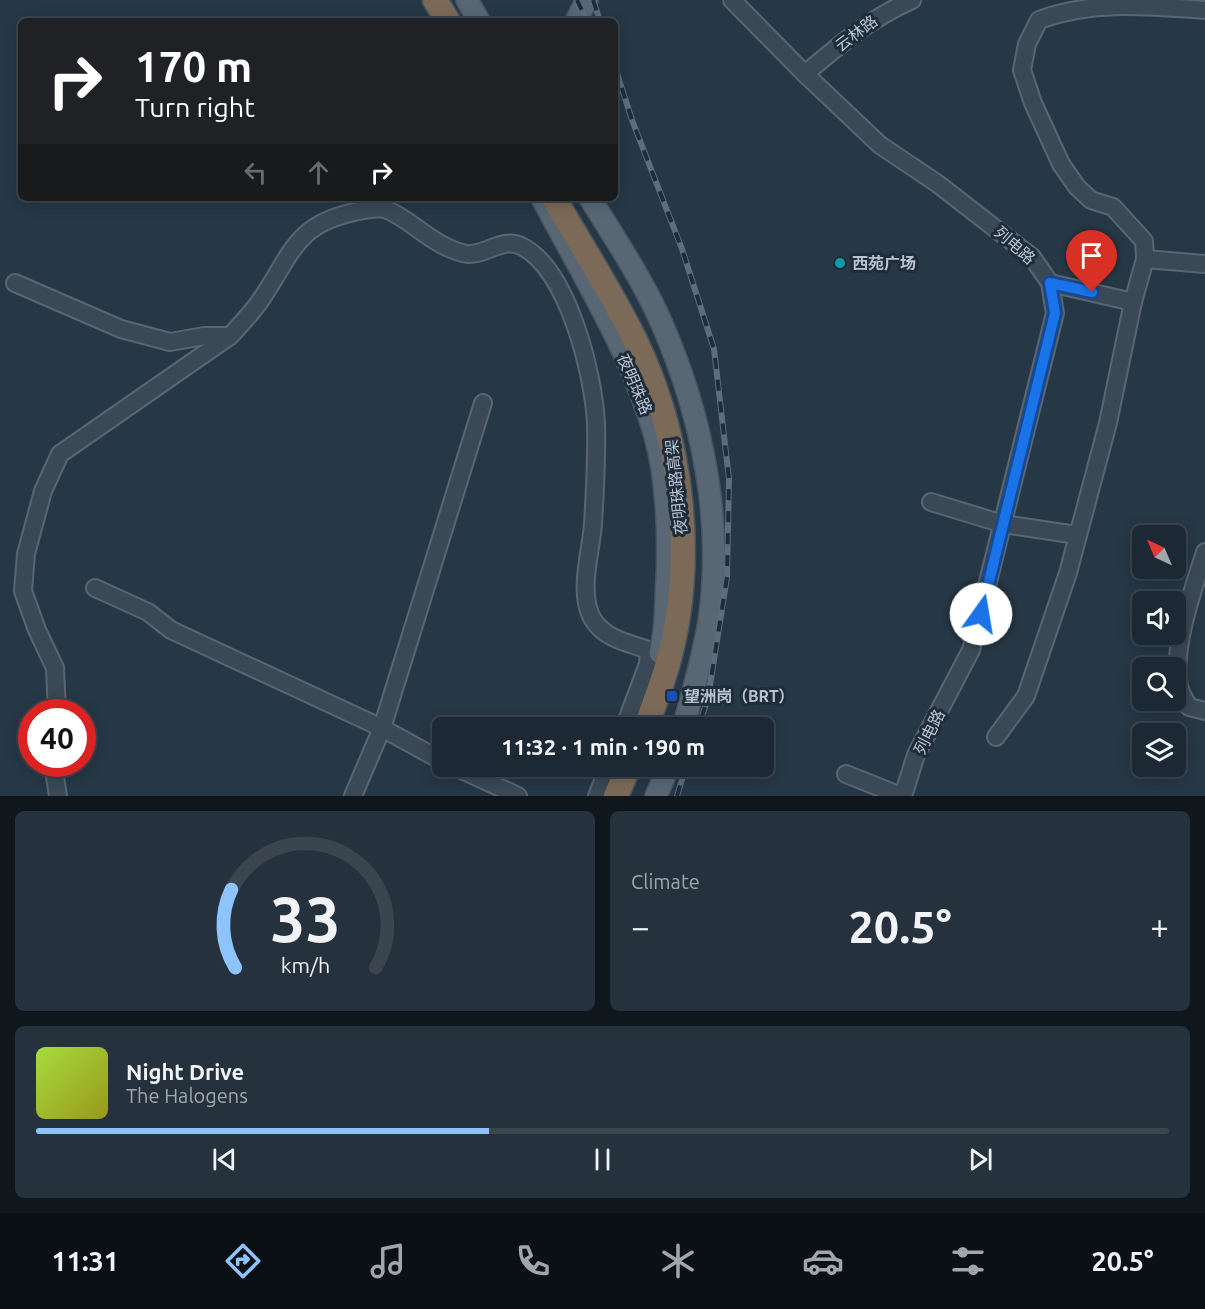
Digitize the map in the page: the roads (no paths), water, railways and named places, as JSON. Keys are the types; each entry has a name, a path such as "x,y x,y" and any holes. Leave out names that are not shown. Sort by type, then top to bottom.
{"highway":[{"path":"435,0 446,18"},
{"path":"450,0 460,18"},
{"name":"夜明珠路高架","path":"556,201 635,341 671,436 680,500 682,545 678,613 668,663 650,717"},
{"name":"夜明珠路高架","path":"570,201 623,290 648,338 672,391 686,441 695,507 697,553 692,621 665,717"},
{"path":"616,796 624,777"},
{"path":"633,796 641,777"}],"main road":[{"path":"422,0 433,18"},
{"path":"466,0 477,18"},
{"path":"578,18 587,0"},
{"path":"590,18 599,0"},
{"name":"夜明珠路","path":"544,201 601,309 642,395 656,438 666,506 667,563 663,640 639,717"},
{"path":"592,201 625,254 661,322 683,376 698,424 709,491 713,552 709,620 698,676 686,717"},
{"path":"607,796 615,777"},
{"path":"656,796 664,777"}],"street":[{"name":"列电路","path":"732,0 880,145 938,184 1021,247 1038,264 1050,283 1055,313 971,650 916,754 902,796"},
{"name":"云林路","path":"805,74 848,37 876,18 912,0"},
{"path":"996,737 1026,696 1068,573 1108,423 1133,302 1145,259 1144,241 1136,231 1113,207 1091,200 1077,187 1061,164 1033,103 1022,70 1027,44 1039,20 1058,12 1086,6 1115,4 1205,10"},
{"path":"56,699 55,668 36,630 23,591 26,554 43,491 60,454 230,336 262,298 294,244 311,230 334,216 362,210 384,209 452,249 469,255 504,244 520,245 538,259 558,282 577,330 586,361 596,423 593,525 585,586 591,617 605,634 627,644 650,650 648,664 628,717"},
{"path":"1145,259 1205,264"},
{"path":"15,283 122,329 170,342 204,336 230,336"},
{"path":"1050,283 1133,302"},
{"path":"353,796 382,728 483,403"},
{"path":"931,502 1002,524 1077,535"},
{"path":"1205,552 1188,609 1178,664 1179,688 1189,707 1205,711"},
{"path":"95,588 148,612 171,630 382,728 432,756"},
{"path":"846,774 902,796"},
{"path":"55,777 58,796"},
{"path":"477,777 518,796"},
{"path":"597,796 605,777"}],"railway":[{"path":"577,0 586,18"},
{"path":"593,0 599,18"},
{"path":"618,76 632,120 682,249 714,349 729,479 727,577 708,698 702,717"},
{"path":"677,796 683,777"}],"place":[{"name":"西苑广场","path":"840,263"},
{"name":"望洲岗（BRT）","path":"672,696"}]}
